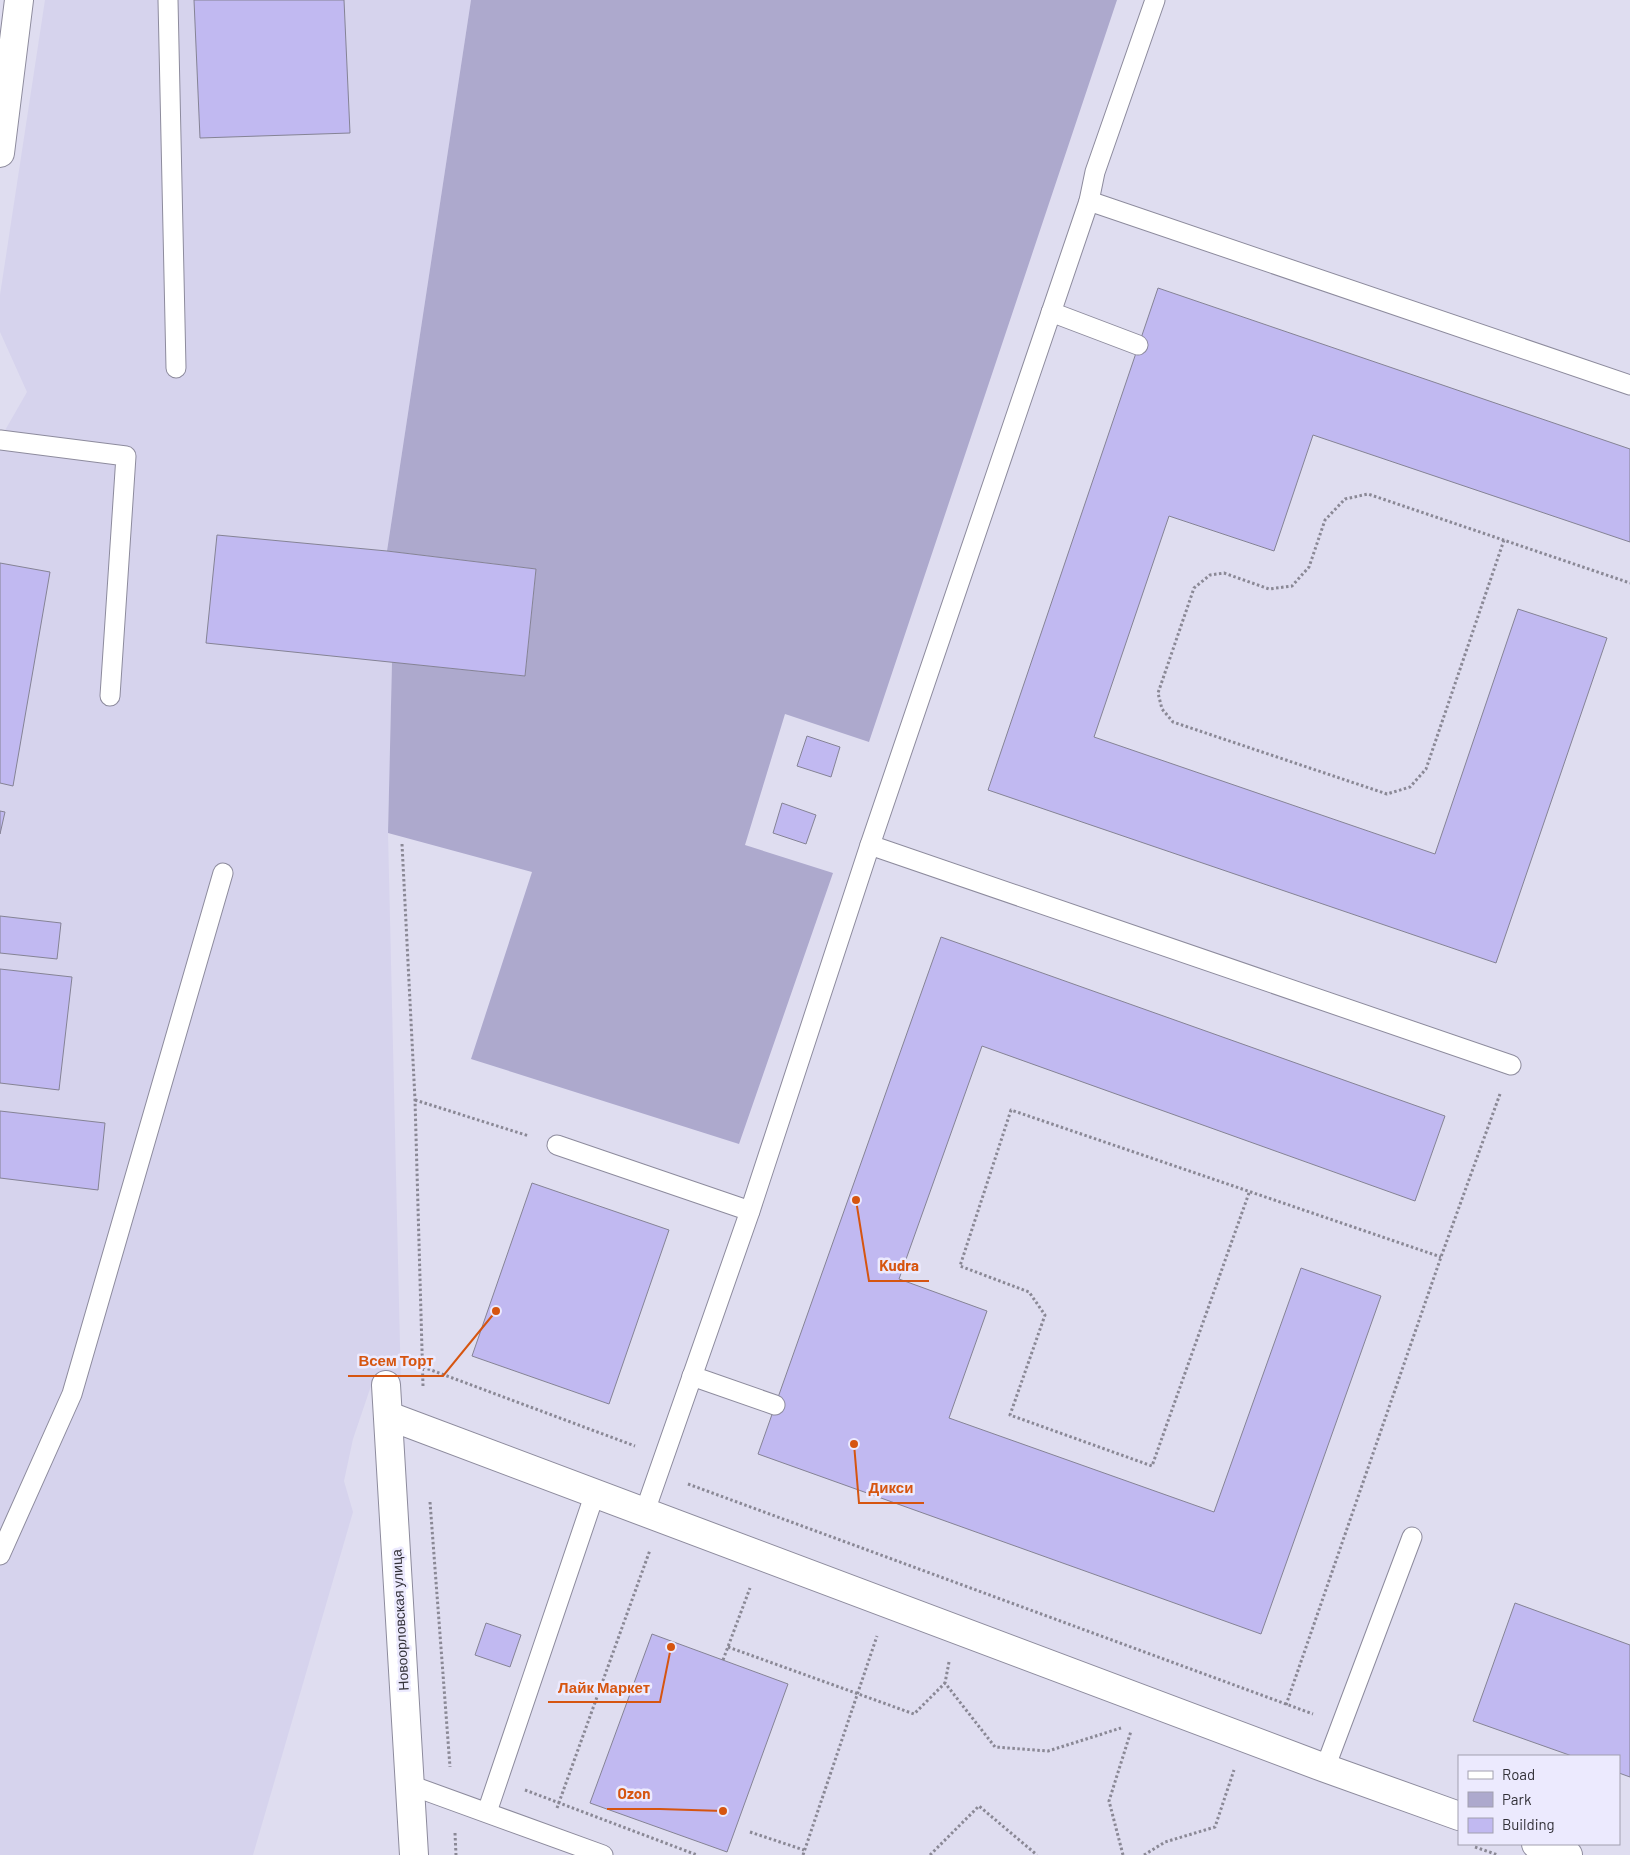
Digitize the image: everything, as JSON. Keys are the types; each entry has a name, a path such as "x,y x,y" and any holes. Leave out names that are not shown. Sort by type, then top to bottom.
{"street":[{"path":"0,154 19,0"},
{"name":"Новоорловская улица","path":"386,1385 414,1855"},
{"path":"389,1416 1325,1768 1458,1816"},
{"path":"1539,1845 1568,1855"}],"lane":[{"path":"168,0 176,368"},
{"path":"645,1511 750,1211 870,845 1089,201 1095,172 1155,0"},
{"path":"1089,201 1630,385"},
{"path":"1051,312 1138,345"},
{"path":"0,440 126,456 110,696"},
{"path":"870,845 1511,1065"},
{"path":"0,1555 72,1394 223,873"},
{"path":"557,1145 750,1211"},
{"path":"692,1376 775,1405"},
{"path":"487,1812 595,1493"},
{"path":"1325,1768 1412,1537"},
{"path":"410,1785 604,1855"}],"path":[{"path":"1504,540 1426,769 1410,787 1387,794 1173,722 1162,710 1158,693 1194,588 1210,575 1224,573 1269,589 1292,586 1309,567 1324,520 1345,499 1368,494 1504,540 1630,583"},
{"path":"402,844 415,1100 425,1429"},
{"path":"1286,1705 1441,1257 1511,1065"},
{"path":"415,1100 557,1145"},
{"path":"1249,1192 1152,1466 1010,1415 1045,1315 1029,1292 960,1266 1011,1110 1441,1257"},
{"path":"423,1367 661,1465 1286,1705 1342,1723"},
{"path":"430,1497 456,1855"},
{"path":"547,1834 652,1547"},
{"path":"723,1660 752,1584"},
{"path":"803,1855 879,1630"},
{"path":"728,1646 914,1714 945,1683 950,1659"},
{"path":"945,1683 995,1747 1048,1751 1124,1727"},
{"path":"1123,1855 1109,1801 1133,1724"},
{"path":"1144,1855 1165,1842 1215,1827 1237,1761"},
{"path":"499,1780 697,1855"},
{"path":"930,1855 979,1806 1037,1855"},
{"path":"750,1832 804,1850"},
{"path":"1474,1846 1498,1855"}],"shaded area":[{"path":"45,0 471,0 387,551 536,569 525,676 392,662 388,833 401,1389 372,1383 353,1439 344,1481 353,1512 253,1855 0,1855 0,439 27,392 0,332 0,295"}],"green space":[{"path":"471,0 1117,0 869,742 785,714 745,845 833,873 739,1144 471,1059 532,872 388,833 392,662 525,676 536,569 387,551"}],"building":[{"path":"194,0 344,0 350,133 200,138"},
{"path":"1158,288 1630,449 1630,542 1313,435 1274,551 1169,516 1094,737 1435,854 1518,609 1607,638 1496,963 988,790"},
{"path":"217,535 387,551 536,569 525,676 206,643"},
{"path":"0,563 50,572 13,786 0,783"},
{"path":"807,736 840,747 831,777 797,766"},
{"path":"782,803 816,815 806,844 773,833"},
{"path":"0,811 5,812 0,834"},
{"path":"0,916 61,923 57,959 0,953"},
{"path":"941,937 1445,1116 1415,1201 982,1046 899,1279 987,1311 949,1418 1214,1512 1301,1268 1381,1296 1261,1634 758,1454"},
{"path":"0,969 72,977 59,1090 0,1083"},
{"path":"0,1111 105,1123 98,1190 0,1178"},
{"path":"532,1183 669,1230 609,1404 472,1356"},
{"path":"1515,1603 1630,1645 1630,1777 1620,1773 1620,1755 1569,1755 1473,1721"},
{"path":"486,1623 521,1635 510,1667 475,1655"},
{"path":"652,1634 788,1684 727,1852 590,1803"}],"place":[{"name":"Kudra","path":"856,1200"},
{"name":"Всем Торт","path":"496,1311"},
{"name":"Дикси","path":"854,1444"},
{"name":"Лайк Маркет","path":"671,1647"},
{"name":"Ozon","path":"723,1811"}]}
